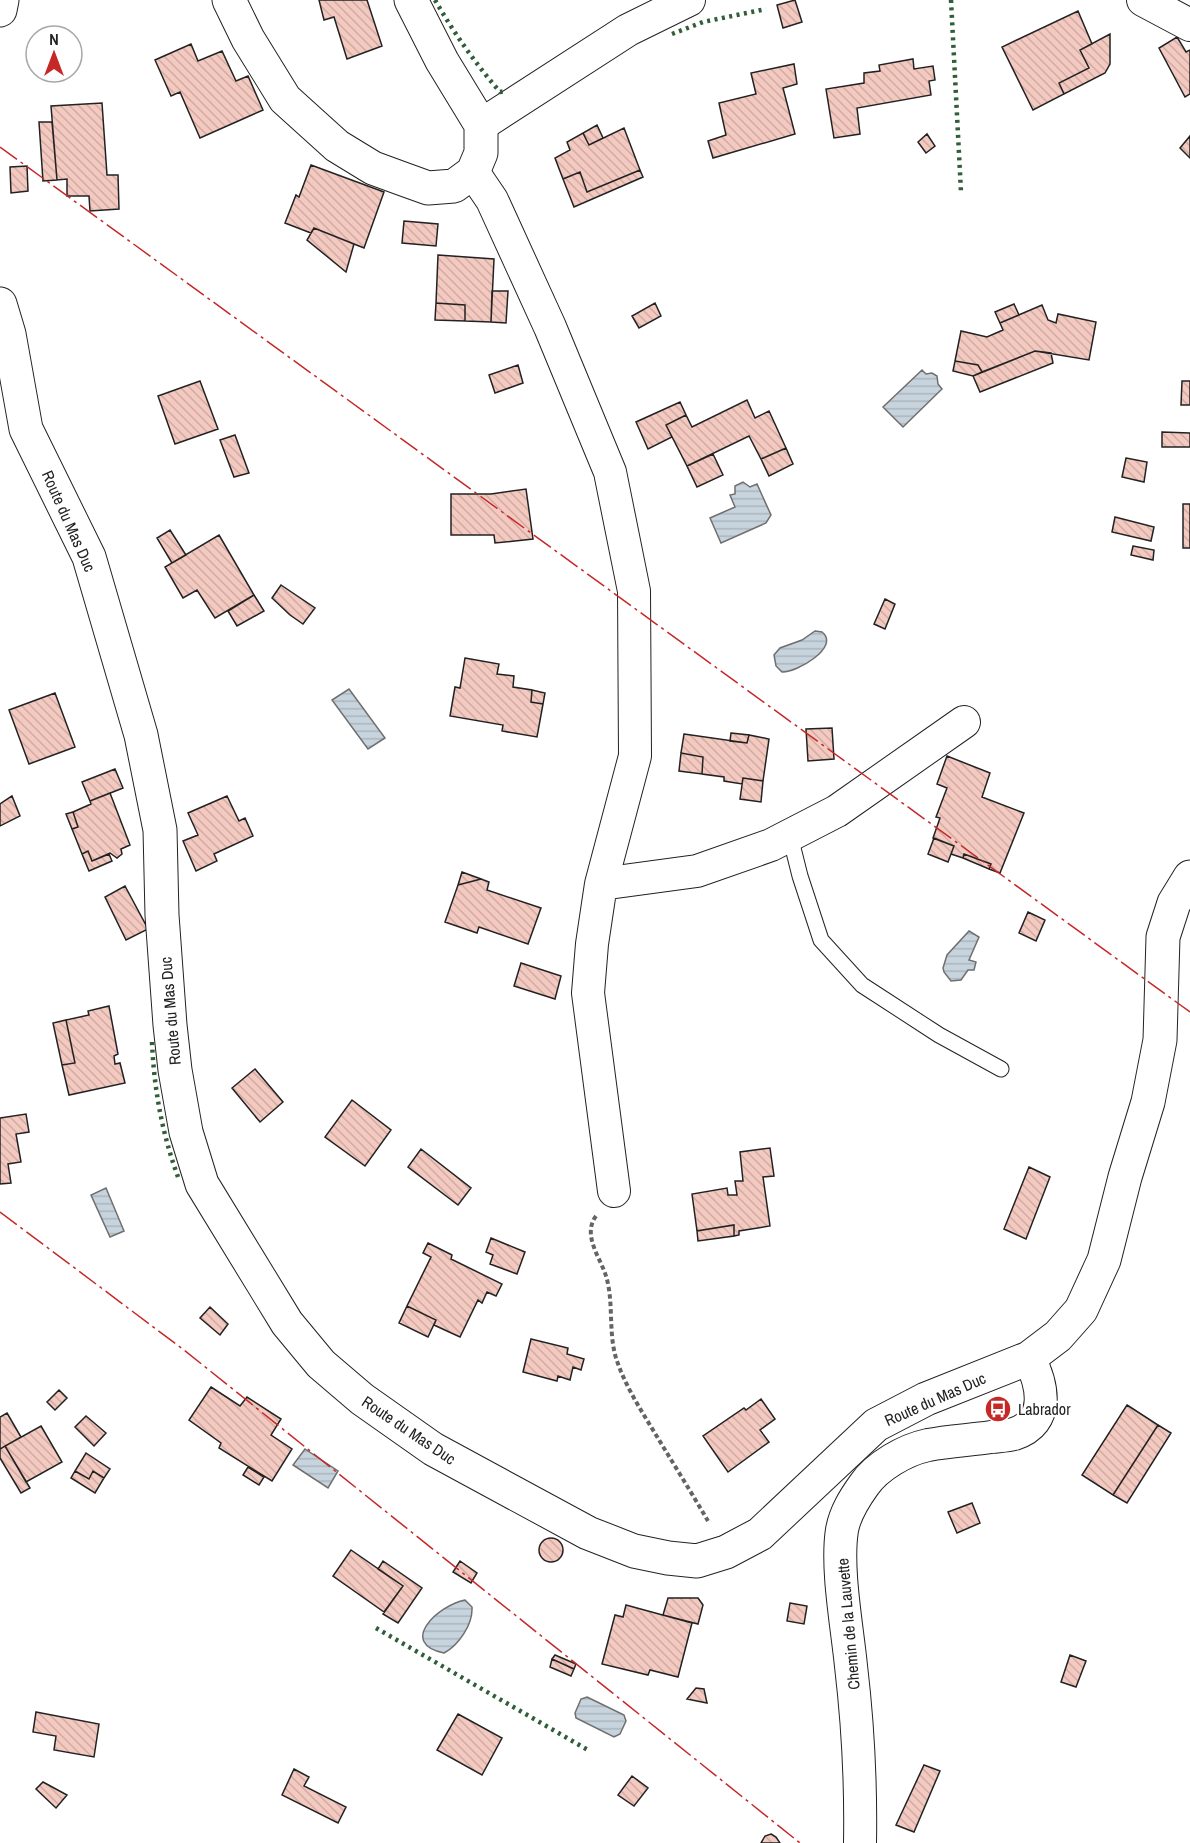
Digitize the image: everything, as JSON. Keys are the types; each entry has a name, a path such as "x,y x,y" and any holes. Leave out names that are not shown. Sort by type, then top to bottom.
{"street":[{"path":"0,10 2,0"},
{"path":"229,0 248,39 285,99 337,146 373,168 428,188 454,186 474,172 481,153 481,125 442,61 414,10 411,0"},
{"path":"481,125 628,30 689,0"},
{"path":"1143,0 1190,25"},
{"path":"474,172 492,200 550,327 610,472 634,591 635,756 601,884 592,944 588,993 614,1191"},
{"name":"Route du Mas Duc","path":"0,304 9,334 26,429 89,558 141,735 159,830 170,1025 186,1131 202,1184 287,1323 321,1364 362,1399 433,1449 588,1533 634,1551 668,1558 698,1561 726,1552 760,1534 876,1425 926,1399 1029,1358 1058,1336 1081,1310 1104,1260 1125,1177 1148,1102 1160,1040 1163,937 1174,903 1190,877"},
{"path":"601,884 697,871 771,845 837,812 964,722"},
{"name":"Chemin de la Lauvette","path":"860,1843 861,1784 854,1688 840,1561 843,1529 851,1504 866,1482 901,1455 927,1445 1014,1434 1030,1425 1038,1414 1042,1394 1037,1374 1029,1358"}],"lane":[{"path":"790,836 800,876 821,940 862,985 939,1035 1000,1069"}],"path":[{"path":"614,1191 593,1220 590,1235 595,1253 606,1276 611,1334 616,1356 628,1389 710,1524"}],"shaded area":[{"path":"922,370 926,374 932,373 937,376 938,384 942,389 903,427 883,407"},
{"path":"743,482 750,487 757,484 771,515 766,523 721,543 710,518 735,507 730,495 735,494 735,486"},
{"path":"815,631 822,632 826,638 826,645 821,652 806,664 782,672 776,666 774,655 780,648 802,640"},
{"path":"349,689 385,738 368,749 332,700"},
{"path":"969,931 979,937 969,960 976,962 974,970 968,970 961,980 951,981 943,968 947,955"},
{"path":"106,1188 124,1231 110,1237 91,1195"},
{"path":"305,1449 338,1471 328,1488 293,1465"},
{"path":"465,1600 472,1607 472,1614 468,1627 460,1639 444,1653 430,1648 424,1641 423,1633 427,1625 444,1609"},
{"path":"587,1697 624,1715 626,1721 620,1734 614,1737 576,1718 575,1713 581,1699"}],"building":[{"path":"319,0 367,0 382,46 347,59 334,17 324,20"},
{"path":"795,0 802,22 783,28 777,5"},
{"path":"1078,11 1092,44 1080,50 1089,68 1059,83 1064,94 1033,110 1002,47"},
{"path":"1110,34 1110,64 1105,73 1064,94 1059,83 1089,68 1080,50"},
{"path":"1177,37 1186,52 1190,50 1190,94 1185,97 1159,48"},
{"path":"191,44 198,61 222,51 236,81 248,76 263,110 200,138 180,92 171,96 155,60"},
{"path":"913,59 914,69 933,66 935,80 929,81 931,95 857,108 860,134 834,138 826,89 864,83 864,73 880,71 879,65"},
{"path":"794,64 797,84 783,88 795,134 713,158 708,141 726,135 719,103 756,94 751,73"},
{"path":"102,103 107,175 118,175 119,209 90,211 89,196 67,196 67,179 57,180 51,106"},
{"path":"39,122 52,122 57,180 43,181"},
{"path":"597,125 603,138 589,145 583,133"},
{"path":"624,128 640,170 587,192 580,172 563,179 555,158 570,150 567,142 583,133 589,145"},
{"path":"927,134 935,146 926,153 918,142"},
{"path":"1190,136 1190,158 1180,148"},
{"path":"311,165 384,192 364,248 314,228 311,233 285,223 296,195 299,197"},
{"path":"27,166 28,191 11,193 10,167"},
{"path":"640,170 643,177 574,207 563,179 580,172 587,192"},
{"path":"404,221 438,224 436,246 402,243"},
{"path":"314,228 354,244 346,272 307,240"},
{"path":"438,255 494,259 491,322 465,321 465,305 436,303"},
{"path":"492,291 508,291 506,323 491,322"},
{"path":"436,303 465,305 465,321 435,320"},
{"path":"655,303 661,316 639,328 632,316"},
{"path":"1014,304 1019,315 1000,323 995,312"},
{"path":"1042,305 1048,320 1056,323 1058,314 1096,322 1089,360 1035,351 982,372 978,365 955,361 961,331 987,337 1003,330 1000,323"},
{"path":"1035,351 1051,353 1053,363 980,392 973,376"},
{"path":"955,361 978,365 982,372 973,376 953,371"},
{"path":"518,365 523,383 495,393 489,375"},
{"path":"200,381 218,429 175,444 158,396"},
{"path":"1182,381 1190,381 1190,405 1181,405"},
{"path":"747,400 755,418 769,411 786,448 761,459 749,436 687,466 666,425 686,415 692,427"},
{"path":"680,402 686,415 666,425 672,437 648,449 636,422"},
{"path":"1162,432 1190,433 1190,447 1162,447"},
{"path":"235,435 249,473 234,477 220,440"},
{"path":"786,448 793,464 769,476 761,459"},
{"path":"713,454 723,475 697,487 687,466"},
{"path":"1126,458 1147,462 1144,482 1122,477"},
{"path":"526,489 533,539 495,543 494,535 451,535 451,494 491,494"},
{"path":"1183,504 1190,504 1190,548 1183,548"},
{"path":"1115,517 1154,527 1151,541 1112,532"},
{"path":"170,530 186,555 172,563 157,538"},
{"path":"219,535 254,595 215,618 197,590 183,598 165,567"},
{"path":"1133,546 1154,550 1153,560 1131,555"},
{"path":"281,585 315,608 303,624 272,598"},
{"path":"254,595 264,611 237,626 228,611"},
{"path":"885,599 895,604 885,629 874,624"},
{"path":"465,658 499,664 497,674 514,676 513,687 532,690 531,702 543,704 537,737 502,731 503,725 450,716 455,687 460,688"},
{"path":"532,690 545,693 543,704 531,702"},
{"path":"55,693 75,747 29,764 9,710"},
{"path":"832,728 834,759 808,761 806,729"},
{"path":"731,733 749,735 747,743 730,741"},
{"path":"684,734 747,743 749,735 769,739 763,781 743,778 742,784 724,781 724,777 702,774 703,757 681,753"},
{"path":"681,753 703,757 702,774 679,771"},
{"path":"947,756 990,773 982,797 1024,813 1000,873 989,869 991,864 964,854 963,858 951,854 954,846 933,838 940,818 936,817 947,788 937,784"},
{"path":"115,769 123,788 90,801 82,782"},
{"path":"743,778 763,781 761,802 740,799"},
{"path":"110,793 130,845 121,849 122,854 117,858 110,853 92,861 88,851 82,854 72,829 78,827 73,812 91,804 90,801"},
{"path":"12,796 20,816 0,826 0,804"},
{"path":"227,796 239,821 245,818 253,836 214,854 217,861 196,871 183,841 198,835 188,813"},
{"path":"73,812 78,827 72,829 66,814"},
{"path":"934,838 954,846 948,862 928,854"},
{"path":"88,851 92,861 109,854 112,861 89,871 82,854"},
{"path":"964,854 991,864 989,869 963,858"},
{"path":"462,872 481,879 458,885"},
{"path":"481,879 489,882 487,890 541,908 528,944 479,927 477,933 445,922 458,885"},
{"path":"125,886 148,929 126,940 105,897"},
{"path":"1028,912 1045,920 1036,941 1019,933"},
{"path":"521,963 561,976 555,999 514,986"},
{"path":"109,1006 118,1054 114,1056 115,1064 120,1063 125,1083 69,1095 62,1065 75,1063 66,1020 89,1015 88,1011"},
{"path":"66,1020 75,1063 62,1065 53,1023"},
{"path":"255,1069 283,1102 260,1122 232,1088"},
{"path":"352,1100 391,1130 365,1166 325,1137"},
{"path":"26,1114 29,1132 16,1134 21,1162 8,1164 11,1183 0,1184 0,1118"},
{"path":"770,1148 774,1176 763,1177 770,1226 739,1231 739,1235 734,1236 734,1225 697,1231 692,1194 727,1188 728,1195 737,1195 735,1181 743,1181 740,1152"},
{"path":"421,1149 471,1188 458,1205 408,1167"},
{"path":"1029,1167 1050,1177 1026,1239 1004,1229"},
{"path":"734,1225 734,1236 698,1241 697,1231"},
{"path":"491,1238 525,1252 517,1274 490,1264 493,1255 486,1252"},
{"path":"428,1243 452,1255 451,1259 502,1284 496,1296 487,1292 482,1303 478,1300 460,1337 434,1325 436,1320 407,1306 431,1257 423,1253"},
{"path":"407,1306 436,1320 428,1337 399,1323"},
{"path":"210,1307 228,1324 220,1335 200,1318"},
{"path":"531,1339 568,1348 567,1354 584,1359 581,1370 573,1367 570,1380 558,1376 557,1381 523,1372"},
{"path":"211,1387 240,1406 247,1397 281,1419 271,1435 292,1449 272,1481 219,1448 221,1443 189,1420"},
{"path":"59,1390 67,1398 55,1410 47,1402"},
{"path":"761,1399 775,1419 760,1430 769,1442 728,1472 703,1436"},
{"path":"1127,1405 1158,1425 1113,1495 1082,1475"},
{"path":"7,1413 21,1437 0,1449 0,1417"},
{"path":"86,1416 106,1433 94,1446 75,1427"},
{"path":"1158,1425 1171,1433 1127,1503 1113,1495"},
{"path":"41,1426 62,1462 26,1482 5,1446"},
{"path":"5,1446 30,1488 21,1493 0,1458 0,1449"},
{"path":"86,1453 110,1469 104,1478 93,1471 89,1479 75,1471"},
{"path":"248,1467 264,1477 259,1485 243,1475"},
{"path":"75,1471 89,1479 93,1471 104,1478 95,1493 71,1478"},
{"path":"972,1503 980,1523 957,1533 948,1512"},
{"path":"551,1538 559,1542 563,1550 559,1558 551,1562 543,1558 539,1550 543,1542"},
{"path":"351,1550 403,1586 384,1612 333,1576"},
{"path":"383,1561 422,1588 398,1623 383,1614 403,1586 378,1569"},
{"path":"460,1561 477,1573 471,1583 453,1572"},
{"path":"668,1598 698,1598 703,1605 698,1624 663,1615"},
{"path":"790,1603 807,1606 804,1624 787,1621"},
{"path":"626,1605 692,1623 678,1677 650,1670 648,1675 602,1664 615,1615 623,1617"},
{"path":"555,1655 576,1664 574,1669 552,1659"},
{"path":"1070,1655 1086,1661 1076,1687 1061,1682"},
{"path":"552,1659 574,1669 571,1676 550,1667"},
{"path":"696,1688 704,1689 707,1703 687,1699"},
{"path":"36,1712 99,1724 94,1757 54,1750 56,1736 33,1732"},
{"path":"458,1714 502,1738 482,1775 437,1750"},
{"path":"924,1765 940,1771 914,1832 896,1825"},
{"path":"294,1769 309,1777 304,1786 346,1807 338,1823 282,1795"},
{"path":"632,1776 648,1788 634,1806 618,1795"},
{"path":"43,1782 67,1795 56,1808 36,1789"},
{"path":"771,1834 780,1843 761,1843 765,1836"}],"hedge":[{"path":"435,0 457,36 482,70 500,92 506,91"},
{"path":"951,0 961,192"},
{"path":"672,34 703,22 766,9"},
{"path":"152,1042 160,1111 167,1144 178,1177"},
{"path":"376,1628 588,1750"}],"power":[{"path":"0,147 1190,1012"},
{"path":"0,1212 184,1350 800,1843"}],"place":[{"name":"Labrador","path":"998,1409"}]}
